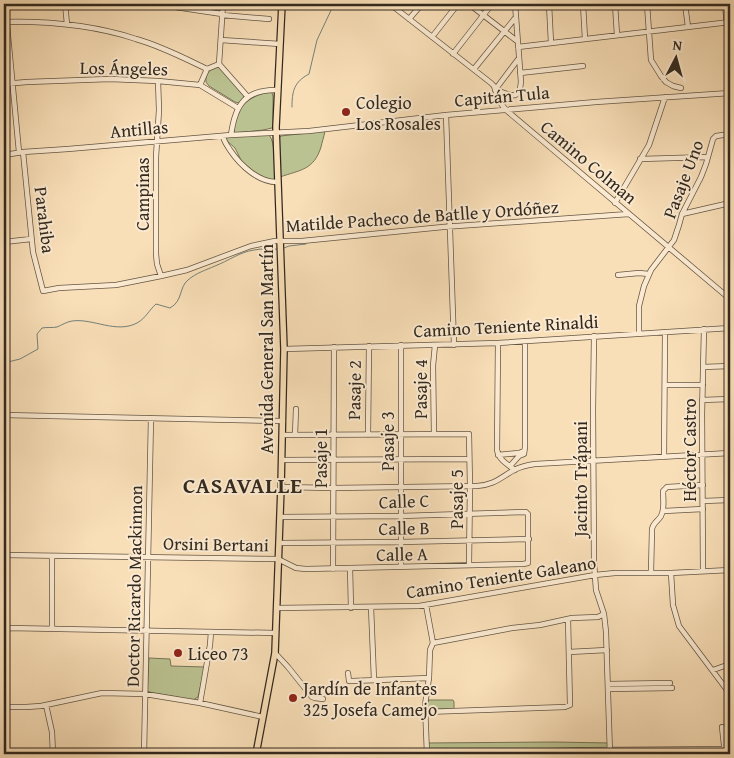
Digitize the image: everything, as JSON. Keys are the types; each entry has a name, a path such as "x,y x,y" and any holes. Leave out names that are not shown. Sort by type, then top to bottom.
{"main road":[{"name":"Avenida General San Martín","path":"256,754 275,652 277,608 284,349 276,132 282,4"}],"street":[{"name":"Parahiba","path":"5,4 5,22 31,239 43,292"},
{"path":"65,4 67,24"},
{"path":"155,4 190,7 222,15 269,19"},
{"path":"179,7 185,4"},
{"path":"223,4 220,64 248,97"},
{"name":"Camino Colman","path":"390,4 492,83 499,101 506,110 730,299"},
{"path":"409,19 422,4"},
{"path":"432,37 458,4"},
{"path":"469,4 517,41"},
{"path":"453,54 492,4"},
{"path":"515,4 517,41 518,47 519,58 520,73 519,92 516,95 508,96 495,90 519,58"},
{"path":"550,4 551,43"},
{"path":"583,4 585,39"},
{"path":"615,4 617,35"},
{"path":"647,4 651,60 660,76 666,82 681,88"},
{"path":"685,4 688,27"},
{"path":"725,4 730,60"},
{"path":"474,69 516,17"},
{"path":"5,22 24,21 94,28 138,39 182,56 207,69"},
{"path":"518,47 728,23"},
{"path":"221,40 280,44"},
{"path":"200,84 207,69 220,64"},
{"path":"520,73 583,66"},
{"name":"Los Ángeles","path":"4,84 110,79 200,84 238,108"},
{"name":"Campinas","path":"158,81 156,254 161,276"},
{"path":"231,135 233,121 238,108 248,97 265,90 278,90"},
{"name":"Capitán Tula","path":"276,132 317,130 446,115 730,93"},
{"path":"615,202 649,145 665,97"},
{"path":"446,115 454,344"},
{"name":"Antillas","path":"4,155 21,152 276,132"},
{"name":"Pasaje Uno","path":"639,333 639,306 649,274 674,240 682,214 701,177 714,137 730,134"},
{"path":"223,136 234,156 247,170 268,181 278,182"},
{"path":"640,159 708,157"},
{"path":"682,214 730,203"},
{"name":"Matilde Pacheco de Batlle y Ordóñez","path":"43,292 60,288 116,285 161,276 187,270 251,246 280,241 302,241 450,227 629,214"},
{"path":"4,242 31,239"},
{"path":"618,275 649,274"},
{"name":"Camino Teniente Rinaldi","path":"284,349 525,341 730,328"},
{"name":"Héctor Castro","path":"703,571 702,400 704,329"},
{"path":"664,457 665,332"},
{"name":"Jacinto Trápani","path":"594,336 595,575 596,590 604,614 610,752"},
{"path":"510,466 519,456 524,454 525,341"},
{"path":"498,342 498,455 515,470"},
{"name":"Pasaje 3","path":"401,345 401,567"},
{"name":"Pasaje 4","path":"434,434 433,366 435,345"},
{"name":"Pasaje 2","path":"368,435 369,346"},
{"name":"Pasaje 1","path":"333,569 334,347"},
{"path":"703,367 730,366"},
{"path":"665,385 703,385"},
{"path":"702,400 730,398"},
{"path":"295,435 296,409"},
{"path":"4,415 283,421"},
{"name":"Doctor Ricardo Mackinnon","path":"144,754 151,418"},
{"path":"282,435 434,434"},
{"name":"Pasaje 5","path":"434,434 469,434 469,565"},
{"path":"498,455 524,451"},
{"path":"281,487 401,488 486,485 515,470 535,464 730,453"},
{"path":"282,460 469,459"},
{"path":"651,572 652,525 661,517 664,511 665,489 667,487 703,485"},
{"path":"703,501 730,500"},
{"path":"664,511 702,509"},
{"name":"Calle C","path":"280,517 524,512 528,514 529,539"},
{"name":"Calle B","path":"279,543 529,539"},
{"name":"Calle A","path":"278,559 299,568 333,569 523,564 528,563 529,539"},
{"name":"Orsini Bertani","path":"4,555 278,559"},
{"path":"52,556 52,629"},
{"path":"350,568 351,608"},
{"name":"Camino Teniente Galeano","path":"277,608 426,606 595,575 730,570"},
{"path":"671,573 673,605 679,626 730,694"},
{"path":"426,606 433,643 430,650 425,712 427,754"},
{"path":"371,607 374,680"},
{"path":"433,643 568,619 598,617 604,614"},
{"path":"425,712 565,707 570,705 568,619"},
{"path":"4,631 8,628 276,633"},
{"path":"200,703 211,632"},
{"path":"569,652 607,650"},
{"path":"275,652 312,696 323,699"},
{"path":"713,670 730,664"},
{"path":"348,673 349,681 429,678"},
{"path":"608,686 671,685"},
{"path":"4,707 26,707 102,693 145,694 200,703 263,717"},
{"path":"46,704 52,732 53,754"},
{"path":"443,754 727,751 722,727"}],"green space":[{"path":"216,67 221,68 244,94 243,100 239,103 209,86 206,82 208,73"},
{"path":"270,92 273,96 272,128 235,133 237,116 244,104 255,97"},
{"path":"325,131 318,155 310,165 280,177 279,138 281,136"},
{"path":"269,135 274,149 274,180 269,180 247,168 235,148 226,138"},
{"path":"149,658 170,659 171,666 205,667 198,697 193,700 147,692"},
{"path":"428,700 453,700 454,709 427,709"},
{"path":"426,743 610,743 610,750 427,754"}],"waterway":[{"path":"292,107 295,88 300,80 309,74 317,40 334,4"},
{"path":"284,248 306,244"},
{"path":"4,363 20,359 38,349 37,334 42,328 57,327 70,321 121,327 129,326 140,321 156,304 170,308 174,305 185,283 198,274 249,251 278,249"}],"place":[{"name":"Colegio Los Rosales","path":"346,112"},
{"name":"Liceo 73","path":"178,653"},
{"name":"Jardín de Infantes 325 Josefa Camejo","path":"293,698"}],"district":[{"name":"CASAVALLE","path":"243,485"}]}
